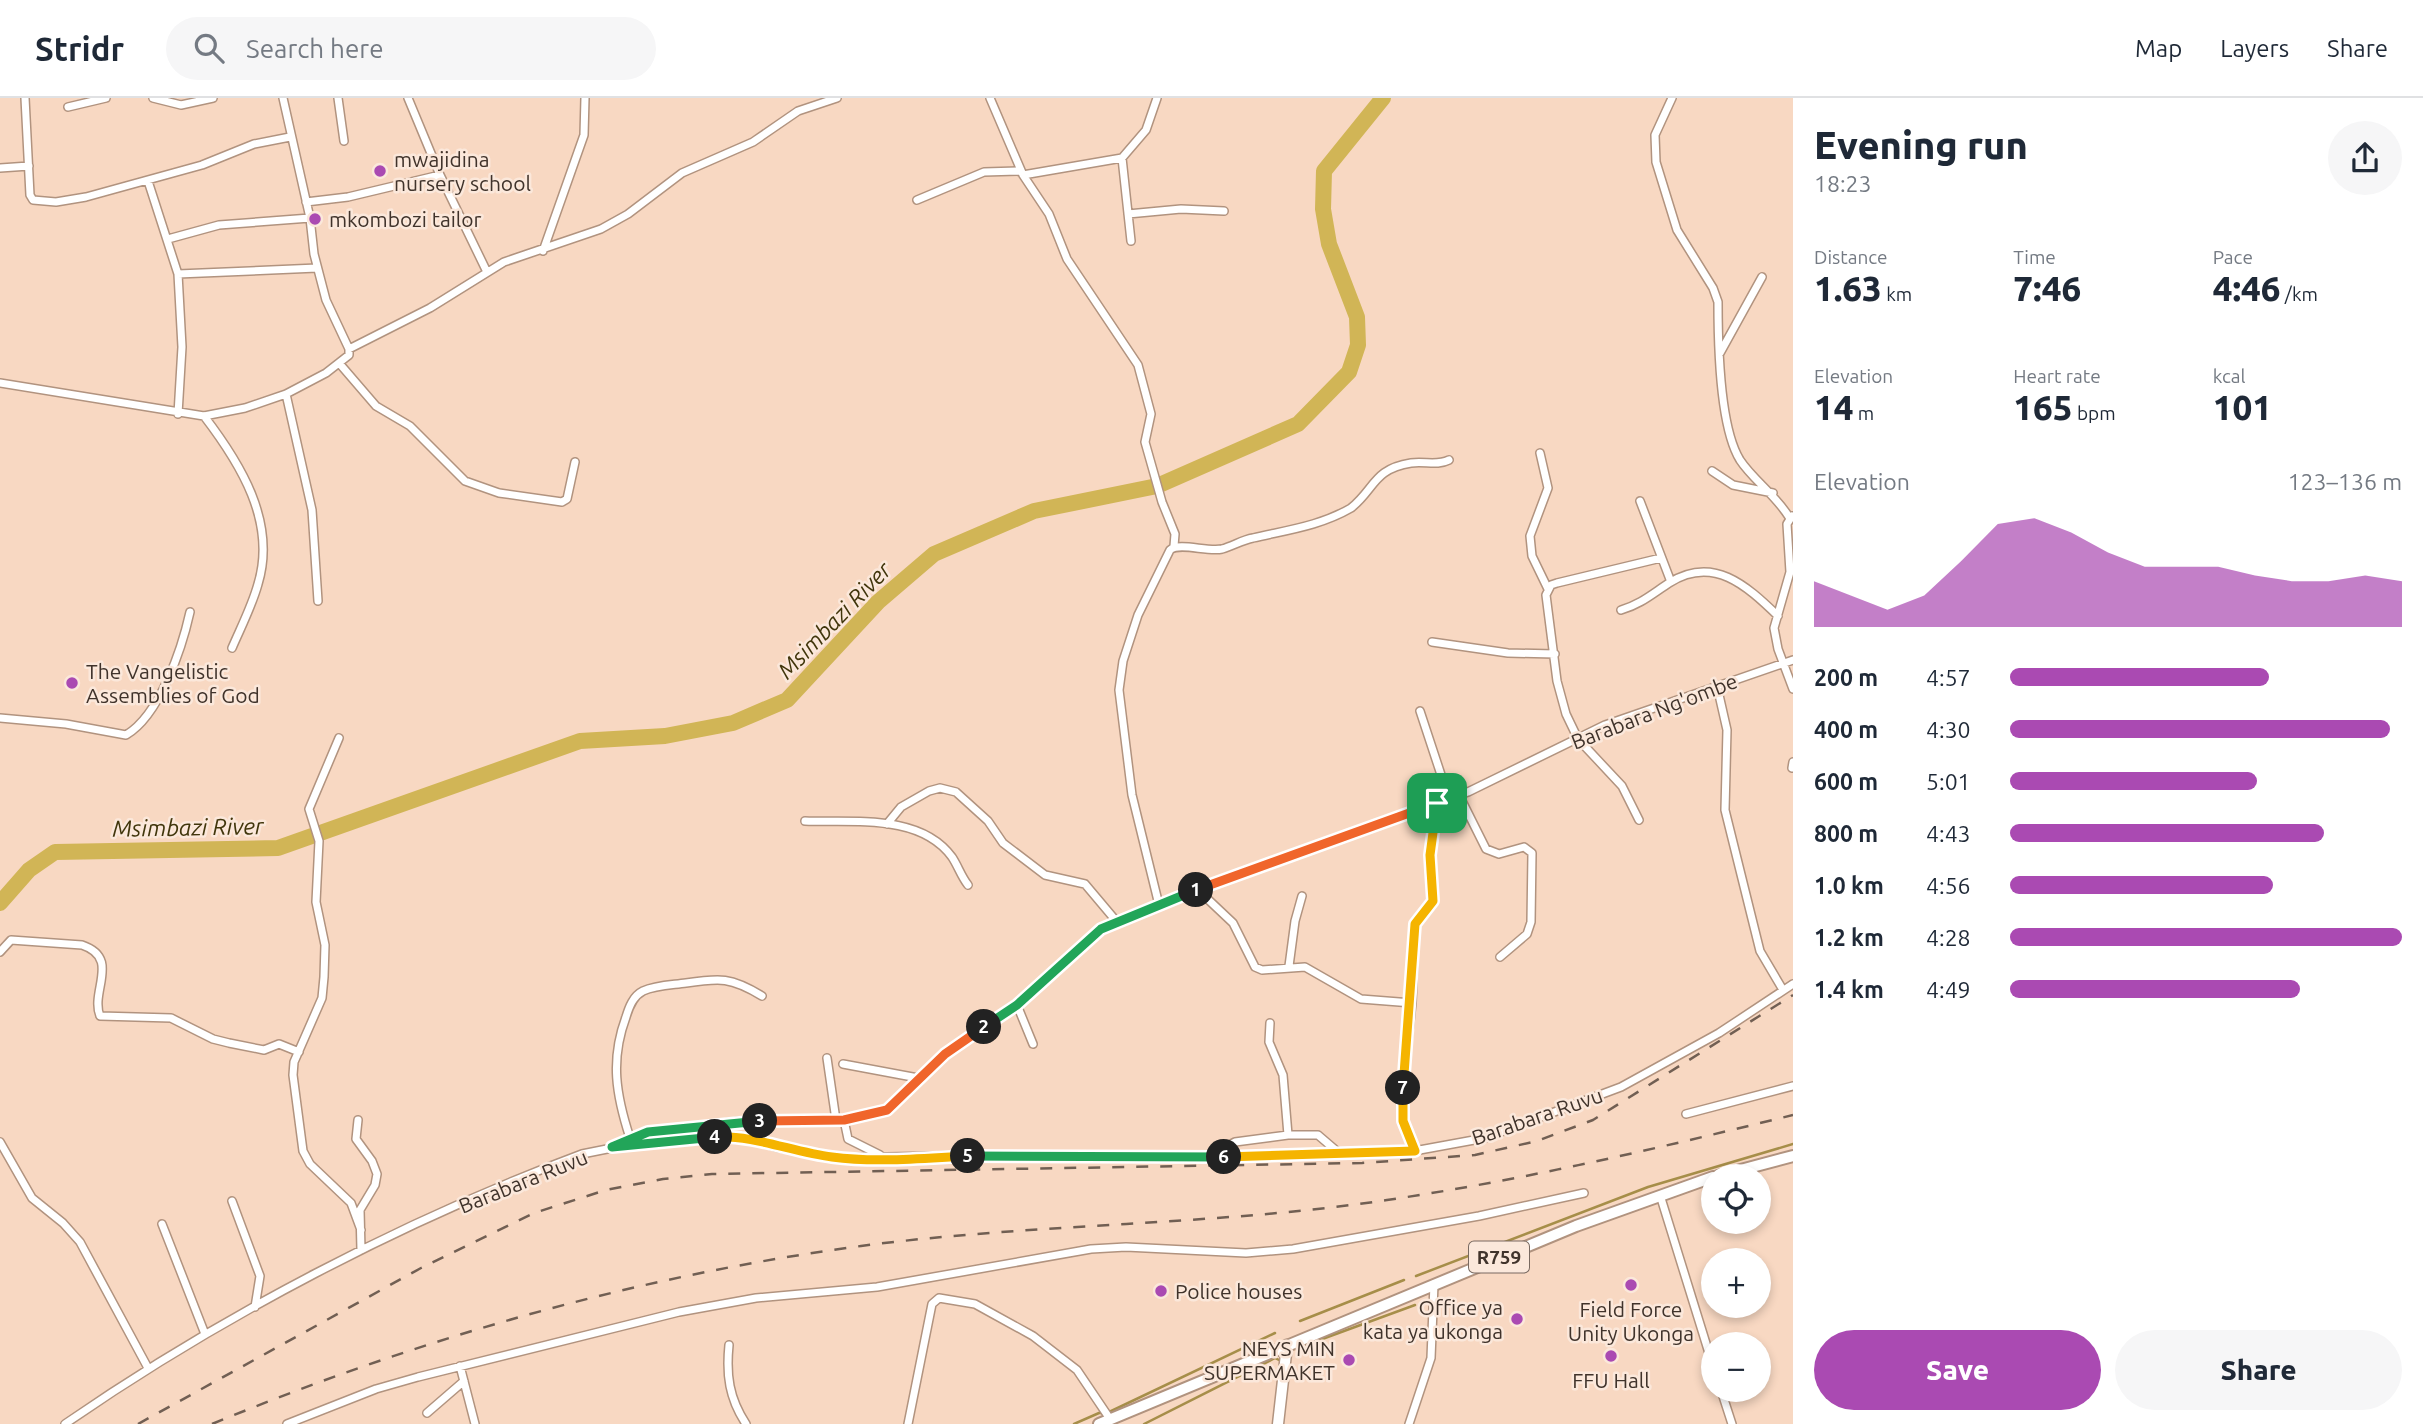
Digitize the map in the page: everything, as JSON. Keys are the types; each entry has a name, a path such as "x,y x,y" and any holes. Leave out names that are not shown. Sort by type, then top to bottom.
{"main road":[{"name":"R759","path":"1763,1164 1793,1156"},
{"name":"R759","path":"1099,1424 1434,1283 1701,1182"}],"street":[{"path":"25,98 30,195 33,200 86,197 148,181 254,144 290,137"},
{"path":"68,107 106,98"},
{"path":"153,98 181,105 213,98"},
{"path":"0,383 59,390 178,414 204,416 245,408 286,394 349,355 349,349 326,300 317,268 310,218 283,98"},
{"path":"338,98 344,141"},
{"path":"408,98 428,139 440,175 487,272"},
{"path":"543,251 582,144 585,98"},
{"path":"349,349 430,308 504,262 543,251 601,229 628,214 682,173 753,142 798,111 837,98"},
{"path":"990,98 1022,173 1049,214 1067,259 1138,365 1147,389 1151,414 1145,442 1162,502 1175,534 1174,546 1138,615 1123,661 1119,690 1132,795 1159,905"},
{"path":"917,200 984,172 1022,173 1122,158 1146,130 1157,98"},
{"path":"1672,98 1655,135 1656,162 1677,230 1713,288 1718,302 1720,353 1732,447 1743,464 1773,493 1791,516 1787,531 1790,572 1774,628 1778,649 1789,661 1793,689"},
{"path":"1122,158 1131,241"},
{"path":"0,168 29,166"},
{"path":"306,202 348,197 440,175"},
{"path":"148,181 178,274 182,347 178,414"},
{"path":"1128,214 1181,209 1224,211"},
{"path":"168,239 219,225 310,218"},
{"path":"178,274 317,268"},
{"path":"1720,353 1762,277"},
{"path":"340,363 376,406 410,426 455,474 475,486 499,493 562,502 566,499 575,462"},
{"path":"286,394 312,510 318,601"},
{"path":"204,416 235,457 251,493 262,541 259,582 232,648"},
{"path":"1540,453 1548,488 1530,536 1532,556 1548,589 1547,613 1566,714 1578,738 1622,786 1639,820"},
{"path":"1174,546 1206,551 1223,549 1255,537 1289,533 1351,508 1359,502 1369,485 1395,468 1410,463 1441,464 1450,460"},
{"path":"1712,471 1733,485 1773,493"},
{"path":"1640,501 1671,582"},
{"path":"1548,589 1557,583 1587,574 1661,558"},
{"path":"1621,610 1640,604 1671,582 1700,571 1718,571 1738,581 1778,616"},
{"path":"0,718 66,724 126,736 142,719 174,670 190,612"},
{"path":"1432,642 1508,653 1555,654"},
{"name":"Barabara Ng'ombe","path":"612,1147 648,1132 743,1121 840,1120 887,1110 945,1054 1017,1005 1101,929 1197,889 1460,795 1605,725 1789,661"},
{"path":"1717,686 1727,730 1725,810 1760,951 1783,990"},
{"path":"1420,710 1449,799"},
{"path":"339,738 309,809 319,841 317,902 325,944 324,976 322,998 299,1052 293,1075 303,1150 310,1164 351,1203 360,1230"},
{"path":"887,824 901,807 919,795 940,788 956,792 988,821 1003,843 1045,875 1085,884 1117,922"},
{"path":"1460,795 1486,849 1499,854 1524,846 1532,853 1531,922 1527,934 1500,957"},
{"path":"1415,1151 1403,1121 1403,1083 1412,1003 1415,924 1433,901 1430,855 1437,803"},
{"path":"805,821 887,824 915,829 952,857 968,885"},
{"path":"1197,889 1233,923 1255,967 1262,970 1289,965 1314,970 1361,999 1412,1003"},
{"path":"1289,965 1295,921 1302,896"},
{"path":"0,952 11,940 91,948 102,963 100,1016 171,1018 214,1039 264,1049 279,1044 299,1052"},
{"path":"630,1138 619,1105 615,1062 622,1027 632,1001 641,992 654,988 717,978 738,983 762,996"},
{"name":"Barabara Ruvu","path":"65,1424 148,1368 205,1334 360,1250 582,1153 612,1147 741,1136 809,1154 836,1158 985,1155 1207,1157 1415,1151 1485,1138 1621,1087 1719,1032 1793,984"},
{"path":"1017,1005 1033,1044"},
{"path":"1270,1023 1269,1042 1283,1075 1288,1135"},
{"path":"827,1058 840,1120 848,1139 886,1157"},
{"path":"843,1064 918,1078"},
{"path":"1686,1114 1793,1086"},
{"path":"358,1120 356,1139 372,1161 377,1174 375,1185 360,1210 360,1250"},
{"path":"1207,1157 1234,1142 1288,1135 1318,1135 1340,1154"},
{"path":"0,1142 32,1198 63,1223 80,1242 148,1368"},
{"path":"292,1423 376,1389 460,1366 679,1312 756,1298 877,1287 1091,1250 1126,1247 1208,1253 1293,1249 1479,1216 1584,1193"},
{"path":"1660,1195 1702,1332"},
{"path":"232,1201 260,1276 256,1307"},
{"path":"162,1224 205,1334"},
{"path":"1409,1424 1431,1358 1434,1283"},
{"path":"908,1424 932,1304 939,1298 975,1304 1033,1336 1076,1370 1110,1419"},
{"path":"729,1345 726,1374 735,1408 746,1424"},
{"path":"1279,1424 1287,1345"},
{"path":"460,1366 475,1424"},
{"path":"427,1413 464,1381"},
{"path":"1725,1402 1731,1424"}],"waterway":[{"name":"Msimbazi River","path":"0,903 29,870 55,852 278,848 580,741 665,736 733,723 787,700 878,602 934,554 1034,511 1157,486 1298,424 1349,372 1358,345 1357,317 1329,244 1323,209 1324,171 1383,98"},
{"path":"1416,1276 1648,1187 1793,1144"},
{"path":"1300,1321 1404,1280"},
{"path":"1295,1349 1415,1305"},
{"path":"1074,1424 1099,1413 1107,1413 1275,1333"},
{"path":"1144,1424 1275,1358 1281,1361"}],"railway":[{"path":"138,1424 421,1268 534,1213 606,1190 663,1179 712,1174 1362,1163 1475,1155 1537,1141 1593,1120 1793,995"},
{"path":"212,1424 370,1364 450,1338 530,1314 694,1274 926,1238 1256,1215 1387,1200 1540,1173 1793,1115"}],"place":[{"name":"mwajidina nursery school","path":"380,171"},
{"name":"mkombozi tailor","path":"315,219"},
{"name":"The Vangelistic Assemblies of God","path":"72,683"},
{"name":"Field Force Unity Ukonga","path":"1631,1285"},
{"name":"Police houses","path":"1161,1291"},
{"name":"Office ya kata ya ukonga","path":"1517,1319"},
{"name":"FFU Hall","path":"1611,1356"},
{"name":"NEYS MIN SUPERMAKET","path":"1349,1360"}],"route":[{"path":"1437,803 1430,855 1433,901 1430,909 1415,924 1412,1003 1404,1065 1403,1121 1415,1151 1149,1158 985,1155 836,1158 776,1147 741,1136 612,1147 648,1132 743,1121 844,1120 887,1110 945,1054 1017,1005 1101,929 1197,889 1437,803"}]}
